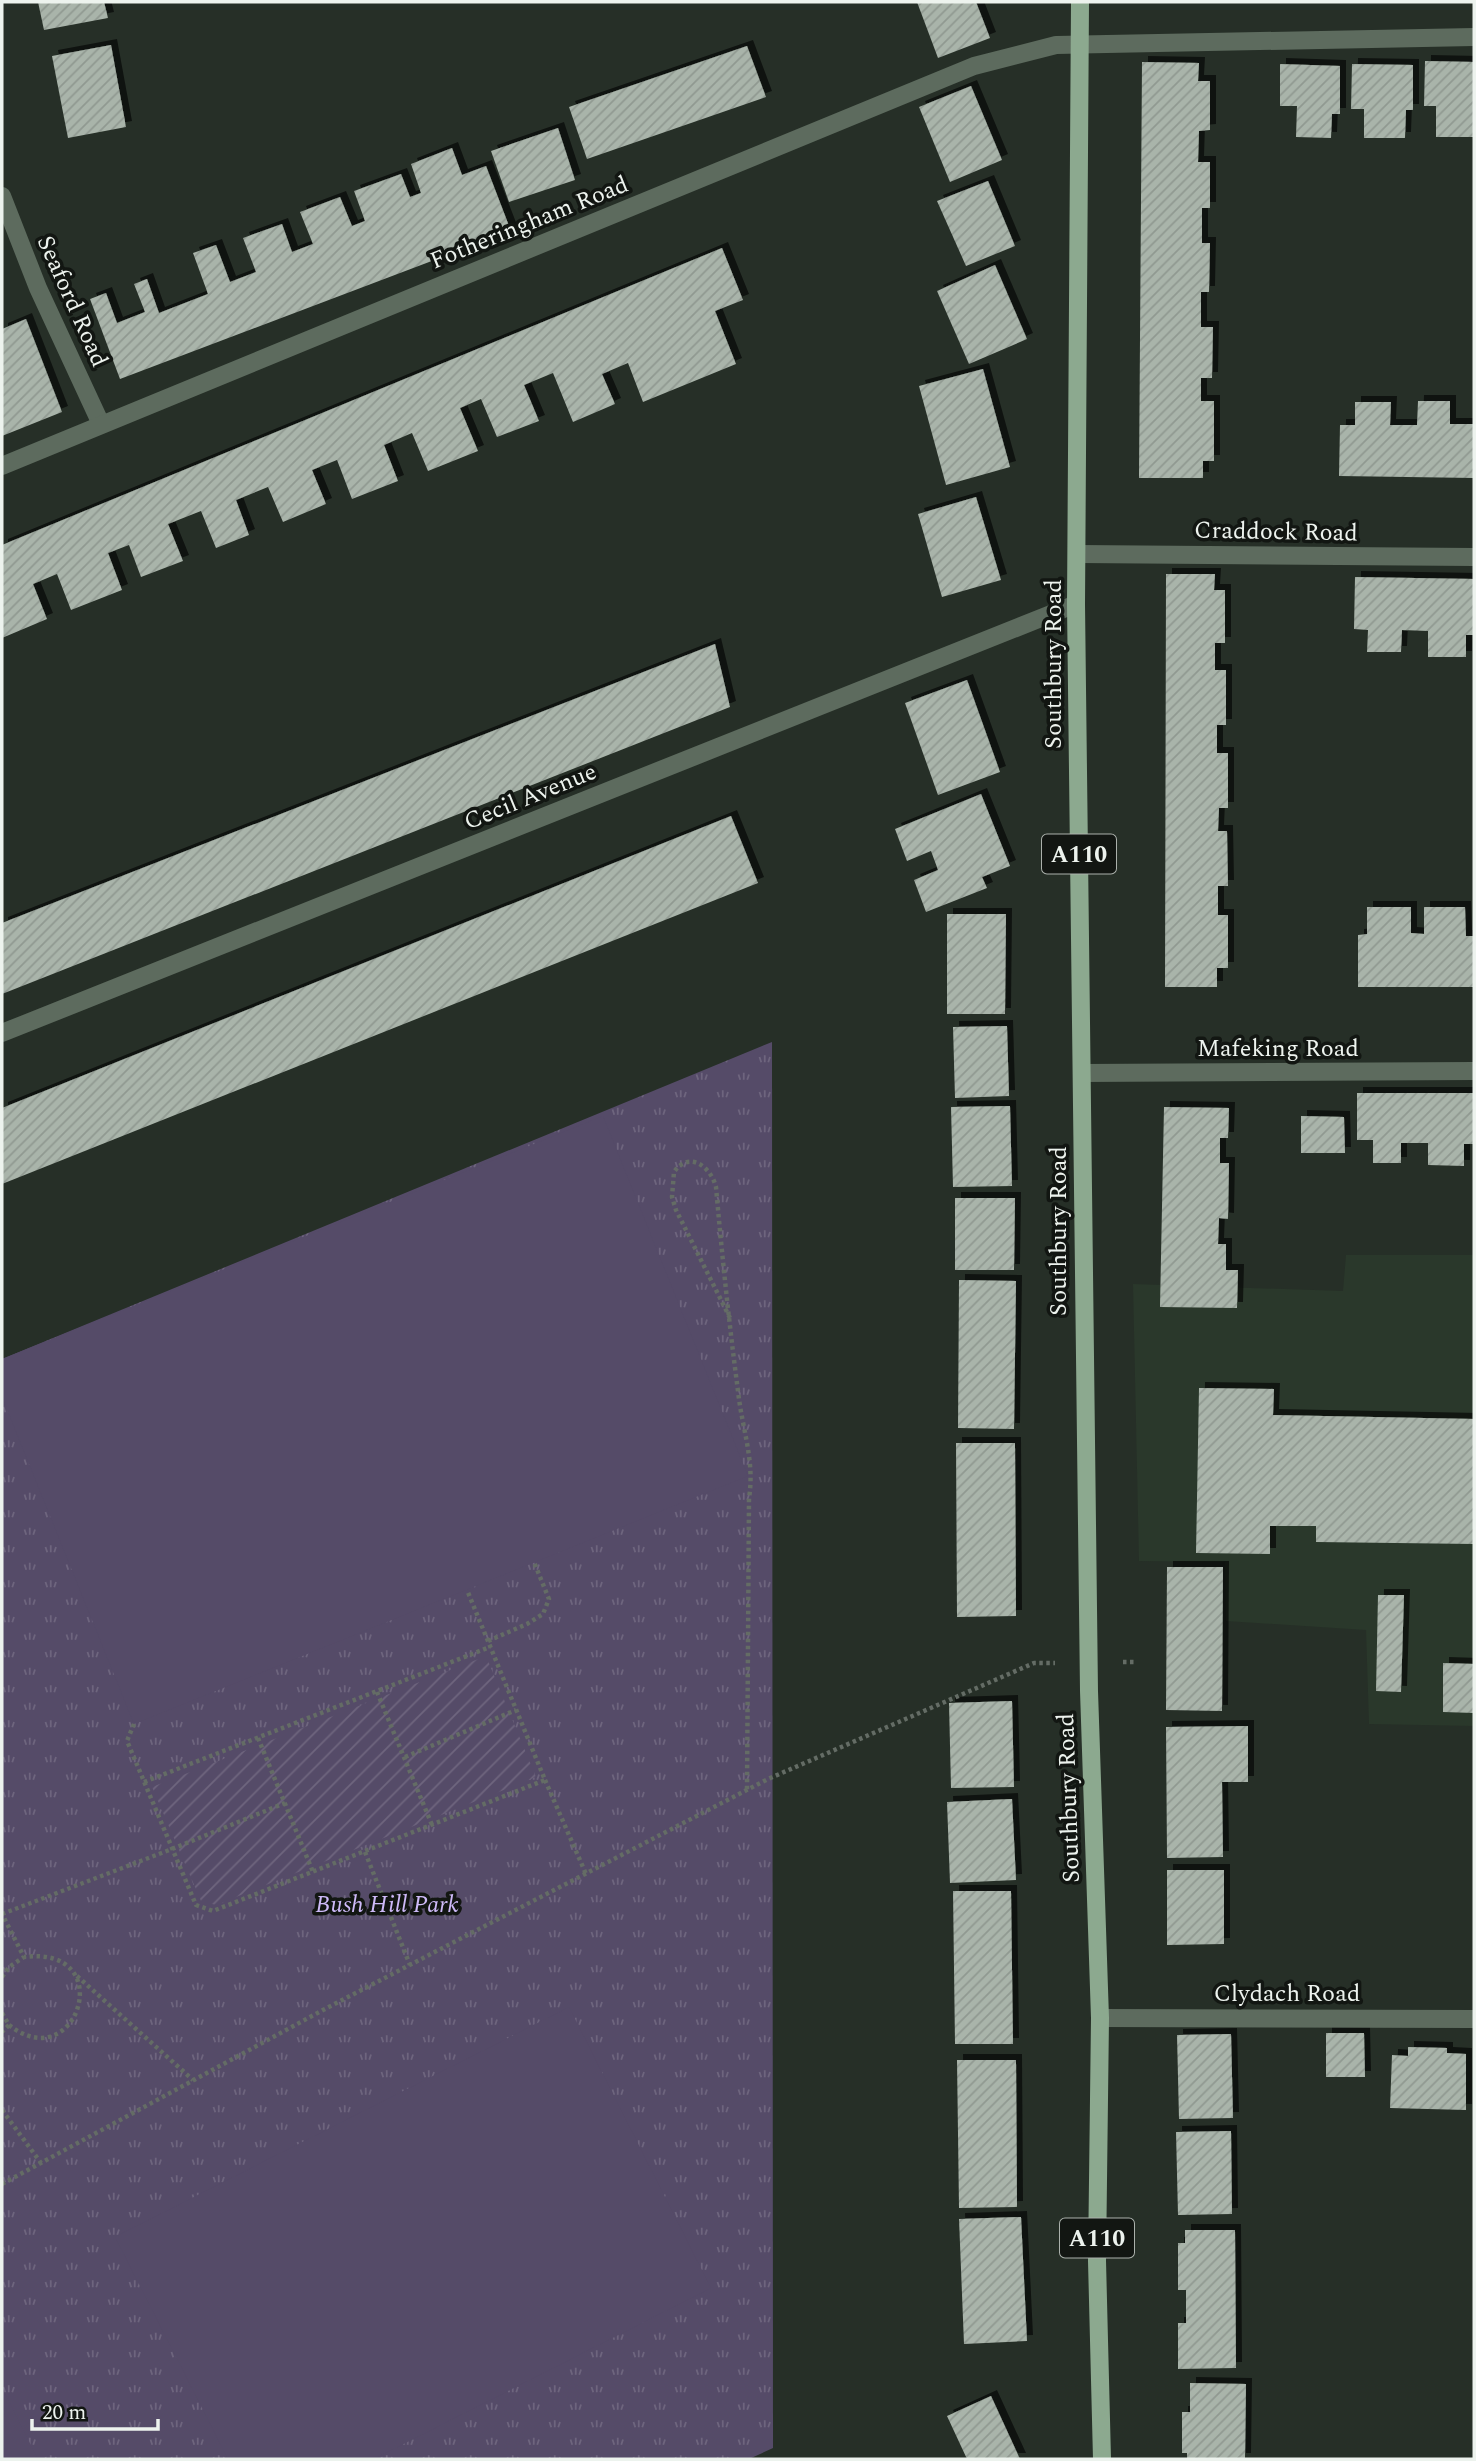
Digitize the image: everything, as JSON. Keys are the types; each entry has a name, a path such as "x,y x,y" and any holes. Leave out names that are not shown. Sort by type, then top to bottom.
{"main road":[{"name":"Southbury Road","path":"1080,2 1076,604 1089,1692 1100,2018 1097,2261 1102,2459"}],"street":[{"name":"Fotheringham Road","path":"2,466 974,66 1024,51 1081,44 1474,37"},
{"name":"Seaford Road","path":"2,196 38,288 101,424"},
{"name":"Craddock Road","path":"1078,554 1474,557"},
{"name":"Cecil Avenue","path":"2,1033 1076,604"},
{"name":"Mafeking Road","path":"1082,1073 1474,1071"},
{"name":"Clydach Road","path":"1100,2018 1474,2019"}],"path":[{"path":"730,1318 672,1197 674,1172 685,1162 701,1164 713,1177 730,1318 740,1411 752,1475 749,1498 747,1790"},
{"path":"144,1782 377,1692 489,1644 527,1624 543,1614 549,1599 534,1562"},
{"path":"467,1590 586,1874"},
{"path":"1123,1662 1134,1662"},
{"path":"2,2184 410,1965 747,1790 1034,1663 1055,1663"},
{"path":"377,1692 432,1825"},
{"path":"405,1757 516,1710"},
{"path":"134,1724 127,1741 172,1849 196,1905 214,1911 545,1780"},
{"path":"258,1738 313,1872"},
{"path":"24,1957 2,1914 285,1803"},
{"path":"365,1852 410,1965"},
{"path":"2,1977 9,1967 24,1957 43,1955 62,1961 193,2080"},
{"path":"2,2013 9,2025 20,2034 40,2038 57,2034 76,2016 80,1997 74,1973"},
{"path":"2,2032 9,2025"},
{"path":"2,2110 41,2163"}],"shaded area":[{"path":"1346,1255 1474,1255 1474,1726 1369,1724 1366,1630 1226,1621 1225,1562 1139,1561 1133,1284 1343,1291"}],"green space":[{"name":"Bush Hill Park","path":"772,1042 773,2448 749,2459 2,2459 2,1359"},
{"path":"603,1116 748,1476 134,1724 2,1397 2,1359"},
{"path":"486,1656 536,1777 216,1905 201,1901 152,1787"},
{"path":"569,2007 711,2288 374,2459 228,2459 115,2237"},
{"path":"2,2388 38,2459 2,2459"}],"building":[{"path":"38,2 104,2 108,18 44,30"},
{"path":"917,2 976,2 990,38 938,58"},
{"path":"111,45 126,127 68,138 52,56"},
{"path":"747,46 766,97 587,159 569,107"},
{"path":"1425,61 1474,62 1474,137 1436,137 1436,106 1424,106"},
{"path":"1142,62 1199,63 1198,81 1210,81 1210,130 1199,131 1198,162 1210,162 1210,208 1202,208 1202,243 1210,243 1209,292 1201,292 1201,327 1213,327 1212,378 1201,378 1201,401 1214,401 1214,461 1203,461 1203,478 1139,478"},
{"path":"1280,64 1340,66 1340,114 1332,114 1331,138 1296,137 1297,106 1280,106"},
{"path":"1352,64 1413,65 1413,110 1406,110 1405,138 1364,138 1364,109 1351,109"},
{"path":"971,86 1002,160 950,182 919,107"},
{"path":"558,128 575,180 509,202 491,151"},
{"path":"452,148 462,175 486,166 511,231 120,379 90,299 106,293 117,323 145,312 134,284 147,279 159,313 208,294 193,253 216,245 230,282 256,272 243,238 282,224 292,252 313,244 300,212 340,197 352,226 365,221 354,191 401,174 410,197 421,193 411,164"},
{"path":"988,181 1015,246 966,266 937,201"},
{"path":"722,248 743,300 715,311 736,364 643,402 628,363 602,374 615,404 573,422 553,373 524,385 539,421 497,437 481,399 460,408 478,451 428,471 412,433 384,445 398,481 352,499 337,460 312,470 326,504 283,522 268,487 236,500 249,535 216,548 201,511 168,524 183,561 141,577 129,545 108,553 122,590 71,610 57,574 33,584 47,619 2,638 2,545"},
{"path":"995,265 1027,339 969,364 937,291"},
{"path":"26,319 62,412 2,436 2,329"},
{"path":"983,369 1010,467 946,485 919,386"},
{"path":"1418,401 1450,401 1450,424 1474,424 1474,478 1339,476 1340,425 1355,425 1355,402 1391,402 1390,425 1417,425"},
{"path":"976,497 1001,580 942,597 918,514"},
{"path":"1166,574 1215,574 1214,590 1225,590 1225,643 1215,643 1215,670 1226,670 1226,725 1217,725 1217,753 1228,753 1228,808 1219,808 1218,831 1227,831 1228,886 1218,886 1218,915 1228,915 1228,968 1217,968 1217,987 1165,987"},
{"path":"1355,577 1474,579 1474,635 1466,635 1466,657 1428,657 1428,631 1402,630 1401,652 1367,652 1368,630 1354,629"},
{"path":"715,644 730,707 2,994 2,923"},
{"path":"967,680 1000,772 938,795 905,703"},
{"path":"981,794 1010,866 982,877 987,888 926,912 914,880 938,870 931,851 907,861 895,829"},
{"path":"731,816 758,883 2,1184 2,1108"},
{"path":"1367,907 1411,907 1411,933 1424,934 1424,907 1465,907 1466,936 1474,936 1474,987 1358,987 1358,935 1367,934"},
{"path":"947,914 1006,914 1005,1014 947,1014"},
{"path":"1007,1026 1009,1096 955,1098 953,1027"},
{"path":"1357,1093 1474,1093 1474,1144 1464,1144 1464,1166 1428,1165 1428,1143 1401,1143 1401,1163 1373,1163 1373,1140 1357,1140"},
{"path":"1010,1106 1012,1186 953,1187 951,1107"},
{"path":"1164,1107 1229,1108 1228,1138 1220,1138 1220,1163 1229,1163 1228,1219 1219,1218 1218,1244 1226,1244 1226,1270 1238,1270 1237,1308 1160,1307"},
{"path":"1301,1116 1344,1117 1345,1153 1301,1153"},
{"path":"955,1198 1015,1198 1014,1270 955,1270"},
{"path":"959,1280 1016,1281 1014,1429 958,1428"},
{"path":"1199,1388 1274,1389 1273,1415 1474,1419 1474,1544 1316,1542 1316,1526 1270,1526 1270,1554 1196,1553"},
{"path":"956,1443 1015,1443 1016,1616 957,1617"},
{"path":"1167,1567 1223,1567 1222,1711 1166,1710"},
{"path":"1378,1595 1404,1595 1401,1692 1376,1691"},
{"path":"1443,1663 1474,1664 1474,1713 1443,1712"},
{"path":"1012,1701 1014,1787 951,1788 949,1703"},
{"path":"1248,1726 1248,1782 1222,1782 1223,1857 1167,1858 1166,1727"},
{"path":"1012,1799 1016,1880 950,1883 947,1802"},
{"path":"1167,1870 1224,1870 1224,1944 1167,1945"},
{"path":"953,1891 1011,1891 1013,2044 955,2044"},
{"path":"1326,2033 1364,2033 1365,2077 1326,2077"},
{"path":"1231,2034 1233,2118 1179,2119 1177,2035"},
{"path":"1408,2047 1447,2048 1447,2053 1466,2054 1466,2110 1390,2108 1392,2055 1408,2056"},
{"path":"957,2060 1016,2060 1017,2207 959,2208"},
{"path":"1231,2131 1232,2214 1178,2215 1176,2132"},
{"path":"1021,2217 1027,2341 964,2344 959,2219"},
{"path":"1185,2230 1235,2230 1236,2368 1178,2369 1178,2323 1186,2323 1186,2290 1178,2290 1178,2243 1185,2243"},
{"path":"1190,2383 1246,2384 1245,2459 1187,2459 1187,2453 1182,2453 1182,2412 1190,2412"},
{"path":"991,2396 1020,2459 967,2459 947,2416"}]}
